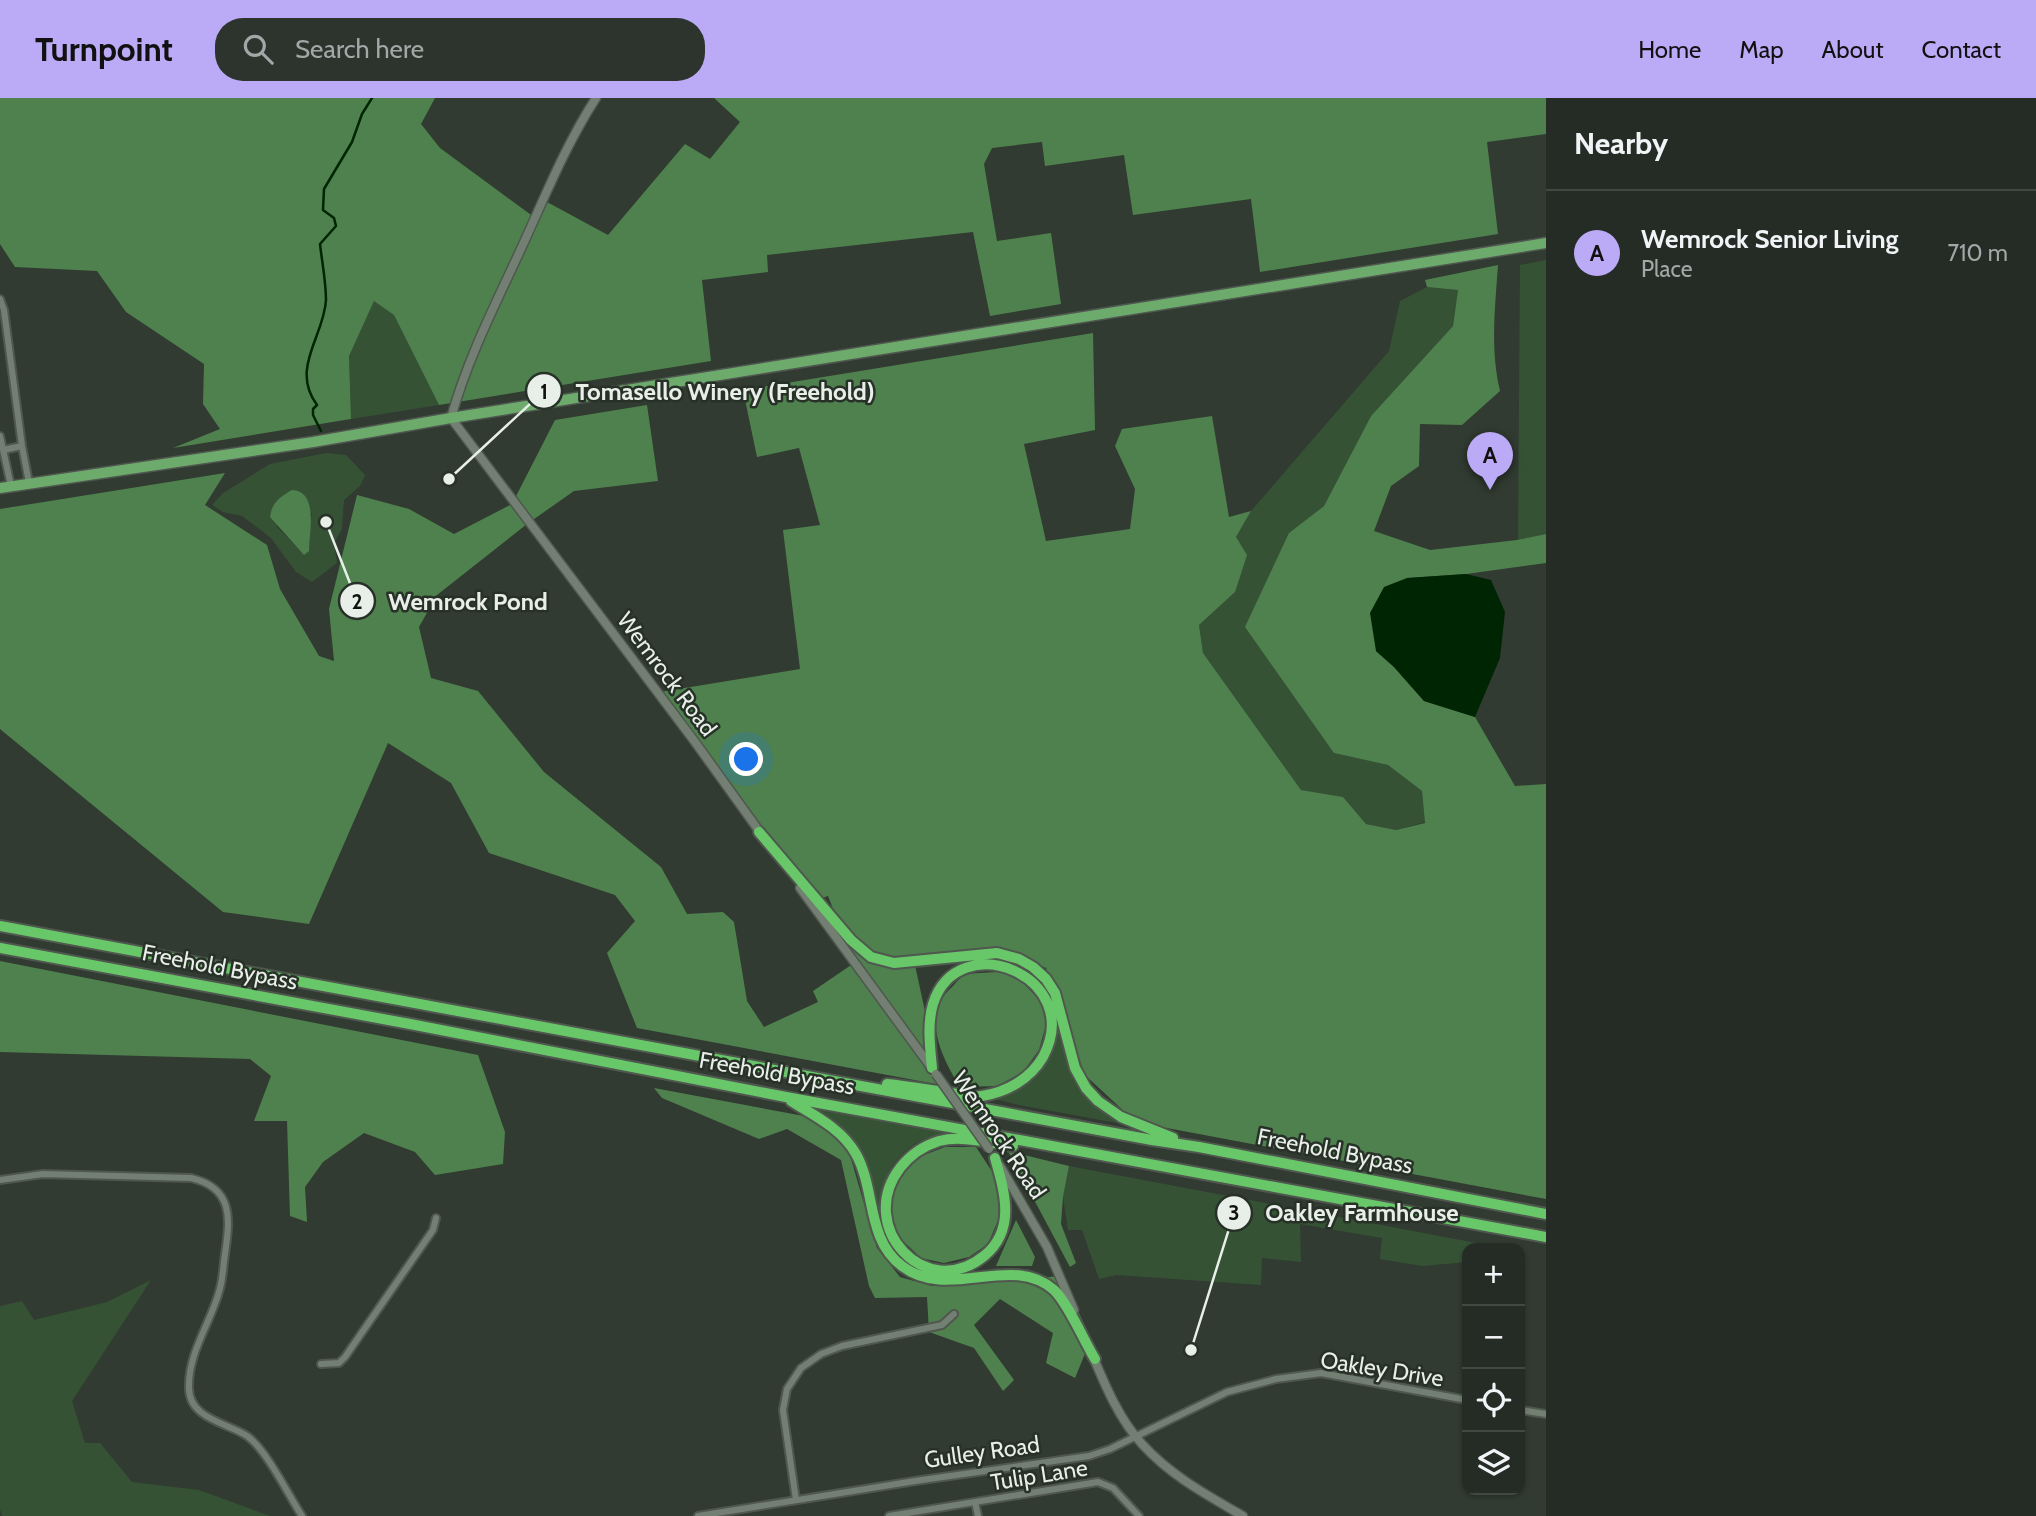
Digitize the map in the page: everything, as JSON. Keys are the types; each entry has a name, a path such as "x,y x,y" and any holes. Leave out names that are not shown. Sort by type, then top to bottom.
{"highway":[{"path":"759,832 851,940 870,957 894,963 997,953 1019,959 1033,967 1046,979 1055,993 1075,1068 1091,1094 1133,1124 1199,1147"},
{"name":"Freehold Bypass","path":"0,926 1199,1147 1546,1214"},
{"name":"Freehold Bypass","path":"0,948 1546,1237"},
{"path":"810,1077 979,1097 1008,1088 1035,1068 1049,1038 1050,1013 1047,1002 1035,983 1018,971 998,965 975,966 953,976 943,986 933,1006 929,1043 934,1071"},
{"path":"786,1097 830,1125 855,1153 863,1171 878,1233 895,1261 912,1273 932,1280 1017,1275 1044,1283 1060,1297 1094,1359"},
{"path":"992,1153 1005,1195 1006,1215 998,1240 987,1254 966,1266 944,1270 922,1265 904,1253 890,1234 886,1218 885,1203 889,1187 907,1160 939,1141 955,1139 981,1142 1168,1168"}],"main road":[{"path":"0,488 313,442 1546,243"}],"street":[{"path":"451,418 463,379 506,280 560,163 596,98"},
{"path":"0,299 4,310 3,338"},
{"path":"0,318 29,483"},
{"name":"Wemrock Road","path":"451,418 759,832 992,1153 1047,1247 1094,1359 1114,1401 1136,1437"},
{"path":"0,436 11,486"},
{"path":"3,450 22,446"},
{"path":"0,1180 43,1174 191,1178 207,1182 218,1191 228,1211 229,1225 220,1290 193,1356 189,1392 194,1405 210,1419 247,1436 257,1446 302,1516"},
{"path":"320,1364 338,1363 345,1357 433,1230 436,1218"},
{"path":"796,1500 783,1410 788,1389 801,1368 821,1354 842,1346 942,1325 954,1314"},
{"name":"Oakley Drive","path":"1136,1437 1227,1392 1276,1378 1321,1373 1462,1399"},
{"path":"1525,1411 1546,1414"},
{"path":"1136,1437 1174,1474 1243,1516"},
{"name":"Gulley Road","path":"698,1516 915,1481 1064,1461 1101,1452 1136,1437"},
{"name":"Tulip Lane","path":"889,1516 1098,1482 1113,1488 1139,1516"},
{"path":"975,1502 978,1516"}],"shaded area":[{"path":"0,98 435,98 421,124 440,148 538,220 547,202 608,235 685,144 710,159 740,122 714,98 1546,98 1546,134 1487,142 1498,234 1260,272 1251,199 1133,215 1124,155 1045,166 1042,142 992,148 984,164 997,241 1051,233 1061,304 990,316 973,232 767,255 768,272 702,280 711,361 439,405 394,315 374,301 349,356 351,419 173,448 220,429 203,404 204,364 126,312 97,271 15,267 0,244"},
{"path":"1546,260 1546,534 1518,540 1520,265"},
{"path":"1498,265 1494,344 1500,391 1462,425 1420,424 1419,466 1391,486 1374,531 1430,550 1546,534 1546,563 1466,574 1407,578 1376,651 1424,701 1475,717 1515,786 1546,784 1546,1199 1151,1125 1127,1114 1085,1075 1046,968 1000,947 913,956 941,1085 637,1028 607,953 635,921 615,895 489,853 451,783 388,743 309,924 223,912 0,729 0,509 225,473 205,505 267,545 280,589 319,656 334,661 329,609 357,495 409,509 454,534 512,504 555,420 647,405 658,481 574,491 527,524 437,595 419,627 431,678 478,691 544,772 661,867 687,914 723,912 734,922 747,1001 764,1027 818,1002 813,991 854,963 828,896 811,902 654,693 800,669 783,530 820,525 799,448 757,457 743,390 1093,333 1095,430 1024,444 1046,541 1130,529 1135,489 1115,446 1122,429 1212,416 1229,517 1251,511 1236,537 1247,555 1235,592 1199,625 1203,653 1301,790 1343,797 1366,824 1396,830 1425,823 1422,791 1388,765 1334,753 1245,627 1289,533 1324,506 1371,416 1453,326 1458,290 1427,287 1425,280"},
{"path":"1427,287 1458,290 1453,326 1371,416 1324,506 1289,533 1334,753 1388,765 1422,791 1425,822 1396,830 1366,824 1343,797 1301,790 1203,653 1199,625 1235,592 1236,537 1251,511 1389,351 1400,301"},
{"path":"374,300 394,315 439,405 351,419 349,356"},
{"path":"326,453 346,455 365,475 360,486 344,500 342,529 334,543 337,563 312,582 296,572 271,538 242,516 223,512 212,505 223,493 270,464","holes":["312,513 304,554 276,526"]},
{"path":"292,490 306,497 311,514 309,551 304,555 270,517 277,500"},
{"path":"1466,574 1491,580 1505,612 1500,658 1475,717 1424,701 1376,651 1370,613 1384,587 1407,578"},
{"path":"0,961 478,1055 505,1132 503,1164 435,1175 415,1152 364,1133 323,1162 305,1187 307,1222 290,1216 287,1121 254,1121 271,1076 250,1059 0,1052"},
{"path":"997,972 1018,977 1042,1003 1046,1025 1039,1050 1023,1072 997,1086 960,1087 937,1037 937,1010 942,998 962,977 975,973"},
{"path":"1057,1019 1075,1078 1091,1099 1117,1123 991,1098 1027,1083 1051,1055"},
{"path":"654,1088 831,1121 849,1152 877,1248 900,1277 932,1286 1062,1276 1091,1339 1075,1378 1046,1363 1053,1333 1000,1299 974,1325 1014,1380 1003,1391 974,1348 929,1332 927,1297 875,1298 869,1286 841,1160 787,1129 759,1139 662,1098"},
{"path":"816,1109 951,1132 922,1140 900,1156 885,1182 878,1213 860,1153 844,1131"},
{"path":"945,1147 976,1147 995,1176 1002,1211 988,1244 969,1257 944,1263 921,1258 903,1241 890,1222 891,1195 903,1171 919,1157"},
{"path":"1008,1151 1069,1166 1061,1224 1076,1263 1070,1267"},
{"path":"1069,1166 1477,1243 1462,1243 1462,1262 1422,1266 1380,1259 1382,1238 1300,1224 1301,1262 1262,1258 1261,1285 1116,1275 1099,1279 1082,1230 1068,1230 1063,1197"},
{"path":"1016,1220 1035,1257 1032,1266 996,1266"},
{"path":"151,1280 72,1401 85,1443 100,1443 132,1482 199,1490 270,1516 2,1516 0,1306 22,1301 34,1320 107,1302"}],"waterway":[{"path":"321,431 313,415 313,409 317,405 310,391 307,365 326,300 320,244 336,226 334,218 323,210 324,189 352,142 362,114 372,98"}],"place":[{"name":"Tomasello Winery (Freehold)","path":"449,479"},
{"name":"Wemrock Senior Living","path":"1490,490"},
{"name":"Wemrock Pond","path":"326,522"},
{"name":"Oakley Farmhouse","path":"1191,1350"}]}
